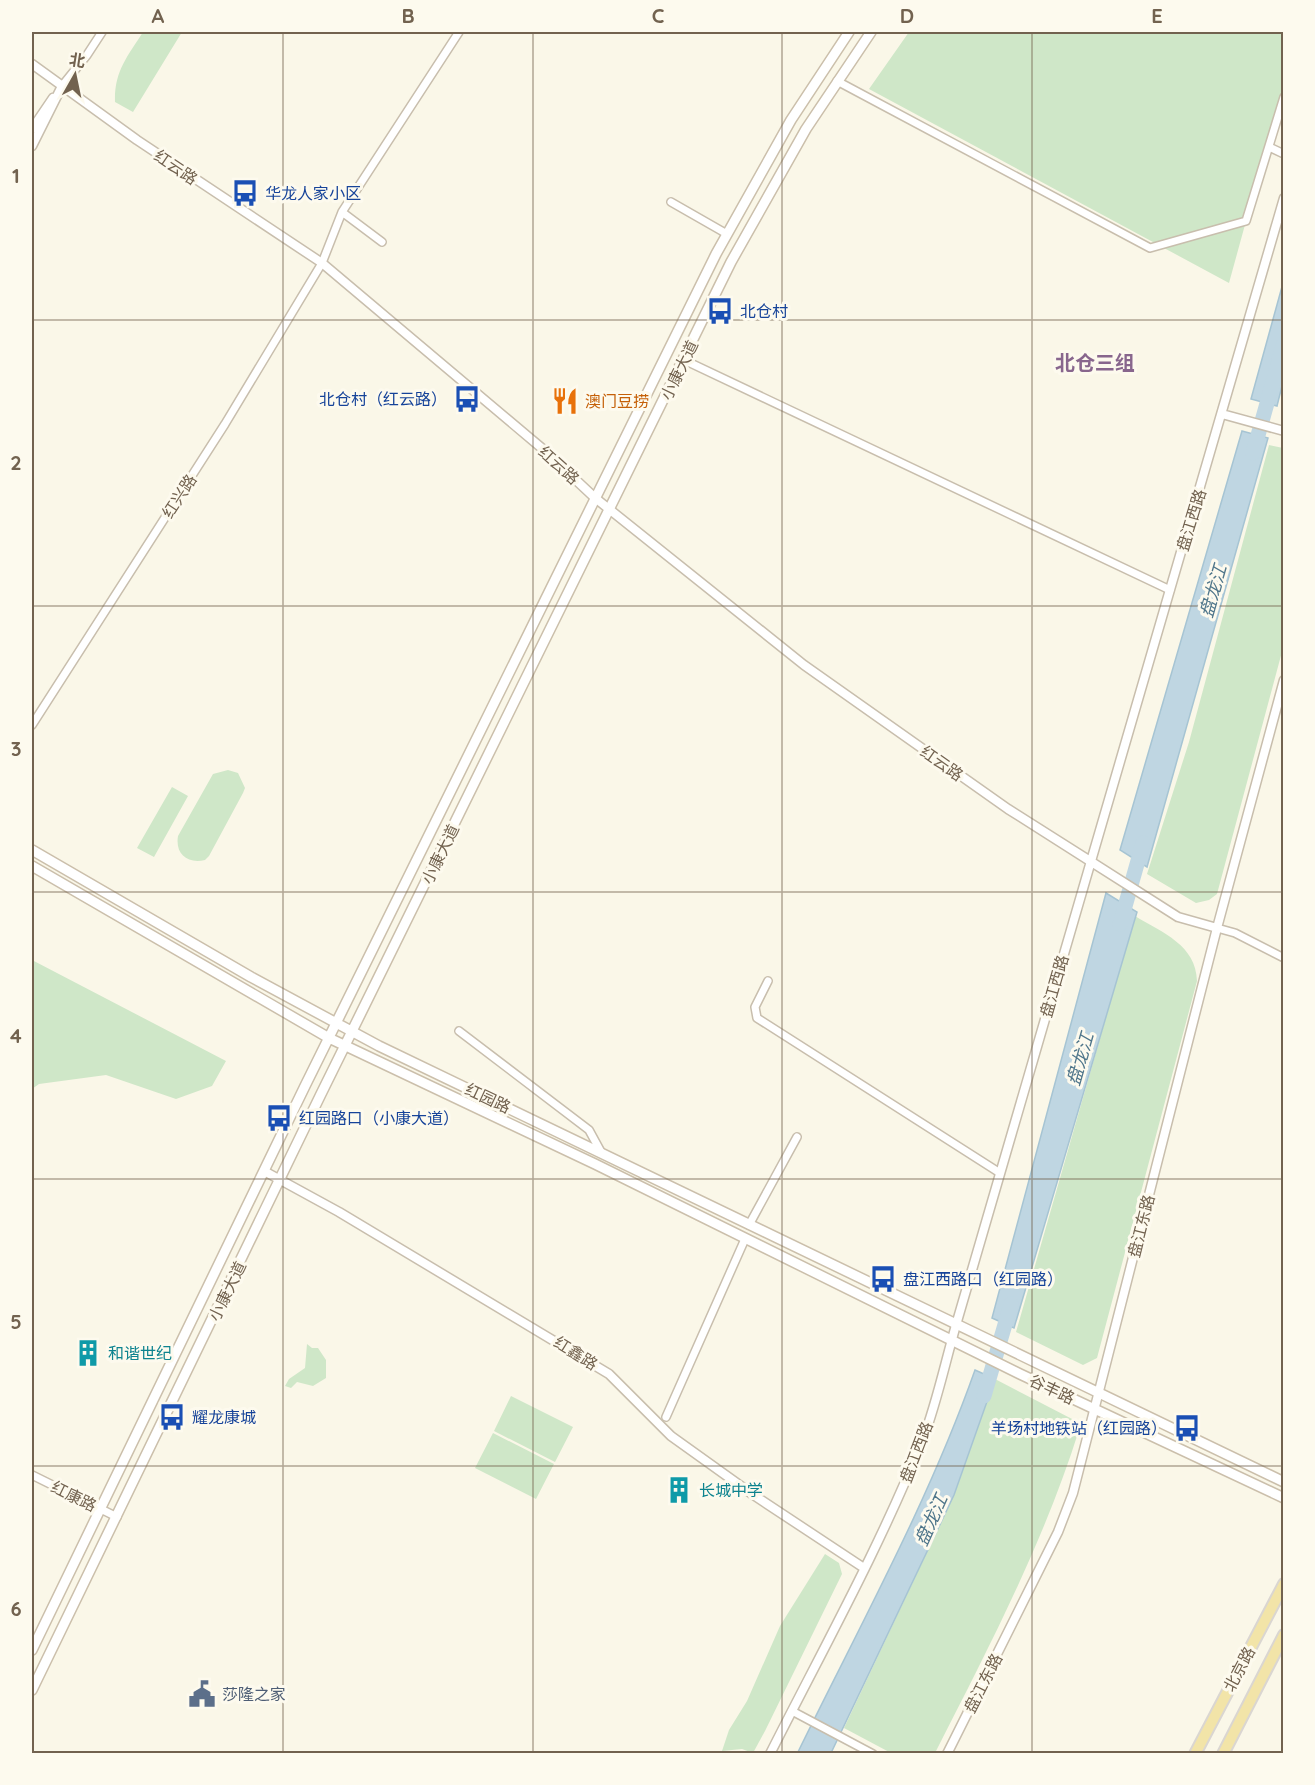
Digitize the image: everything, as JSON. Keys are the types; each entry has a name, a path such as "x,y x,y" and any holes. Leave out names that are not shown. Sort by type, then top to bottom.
{"main road":[{"name":"小康大道","path":"32,1650 594,497 727,234 791,120 849,32"},
{"name":"小康大道","path":"32,1690 352,1031 731,262 806,129 872,32"},
{"name":"红园路","path":"32,850 336,1024 956,1325"},
{"name":"红园路","path":"32,866 329,1038 952,1340"},
{"name":"谷丰路","path":"956,1325 1284,1482"},
{"name":"谷丰路","path":"952,1340 1284,1498"},
{"name":"北京路","path":"1195,1754 1284,1584"},
{"name":"北京路","path":"1224,1754 1284,1635"}],"street":[{"path":"32,129 102,32"},
{"name":"红兴路","path":"32,726 225,424 322,262 342,212 459,32"},
{"name":"红云路","path":"32,64 137,140 322,262 544,450 594,497 804,665 1008,809 1178,917 1217,928"},
{"path":"837,81 1150,248 1246,221 1284,97"},
{"path":"32,146 62,86"},
{"path":"1269,147 1284,154"},
{"name":"盘江西路","path":"771,1754 894,1508 924,1436 1284,198"},
{"path":"671,201 727,234"},
{"path":"342,212 382,243"},
{"path":"684,360 1170,590"},
{"path":"1222,414 1284,430"},
{"name":"盘江东路","path":"947,1754 1058,1532 1073,1493 1217,928 1284,680"},
{"path":"1217,928 1235,933 1284,958"},
{"path":"768,981 755,1007 758,1018 1000,1173"},
{"path":"459,1031 589,1130 601,1152"},
{"path":"749,1225 798,1137"},
{"name":"红鑫路","path":"264,1171 609,1374 671,1436 752,1494 864,1568"},
{"path":"666,1417 745,1239"},
{"name":"红康路","path":"32,1475 117,1517"},
{"path":"792,1711 873,1754"}],"green space":[{"path":"143,32 182,32 133,112 115,102 115,91 119,73"},
{"path":"909,32 1283,32 1283,112 1276,112 1229,283 869,89"},
{"path":"1269,445 1283,448 1283,648 1217,894 1209,900 1196,903 1147,874 1189,742"},
{"path":"228,770 238,773 245,788 243,793 209,856 199,861 188,859 180,853 178,836 213,774"},
{"path":"172,787 188,796 154,857 137,848"},
{"path":"1135,916 1176,941 1184,949 1191,958 1197,981 1097,1358 1083,1365 1016,1332"},
{"path":"32,960 226,1061 212,1086 176,1099 106,1075 39,1084 32,1089"},
{"path":"307,1344 312,1348 318,1348 326,1360 326,1378 313,1386 297,1382 291,1388 285,1386 289,1379 305,1368"},
{"path":"995,1379 1074,1420 1079,1430 1032,1554 935,1753 891,1753 844,1728 954,1495"},
{"path":"511,1396 573,1427 555,1462 494,1431"},
{"path":"493,1433 554,1464 536,1499 475,1468"},
{"path":"825,1554 839,1563 842,1574 765,1731 753,1753 742,1749 722,1751 729,1730 747,1701 780,1626"}],"water":[{"path":"1283,283 1283,382 1277,406 1251,399"},
{"path":"1242,431 1268,438 1147,867 1120,850"},
{"path":"1106,893 1137,912 1014,1328 992,1318"},
{"path":"975,1370 995,1379 954,1495 831,1753 797,1754 914,1516"}],"waterway":[{"name":"盘龙江","path":"1253,453 1284,343"},
{"name":"盘龙江","path":"1120,924 1143,843"},
{"name":"盘龙江","path":"984,1396 1011,1304"}],"place":[{"name":"华龙人家小区","path":"245,193"},
{"name":"北仓村","path":"720,311"},
{"name":"北仓村（红云路）","path":"467,399"},
{"name":"澳门豆捞","path":"565,401"},
{"name":"红园路口（小康大道）","path":"279,1118"},
{"name":"盘江西路口（红园路）","path":"883,1279"},
{"name":"和谐世纪","path":"88,1353"},
{"name":"耀龙康城","path":"172,1417"},
{"name":"羊场村地铁站（红园路）","path":"1187,1428"},
{"name":"长城中学","path":"679,1490"},
{"name":"莎隆之家","path":"202,1694"}],"district":[{"name":"北仓三组","path":"1095,362"}]}
